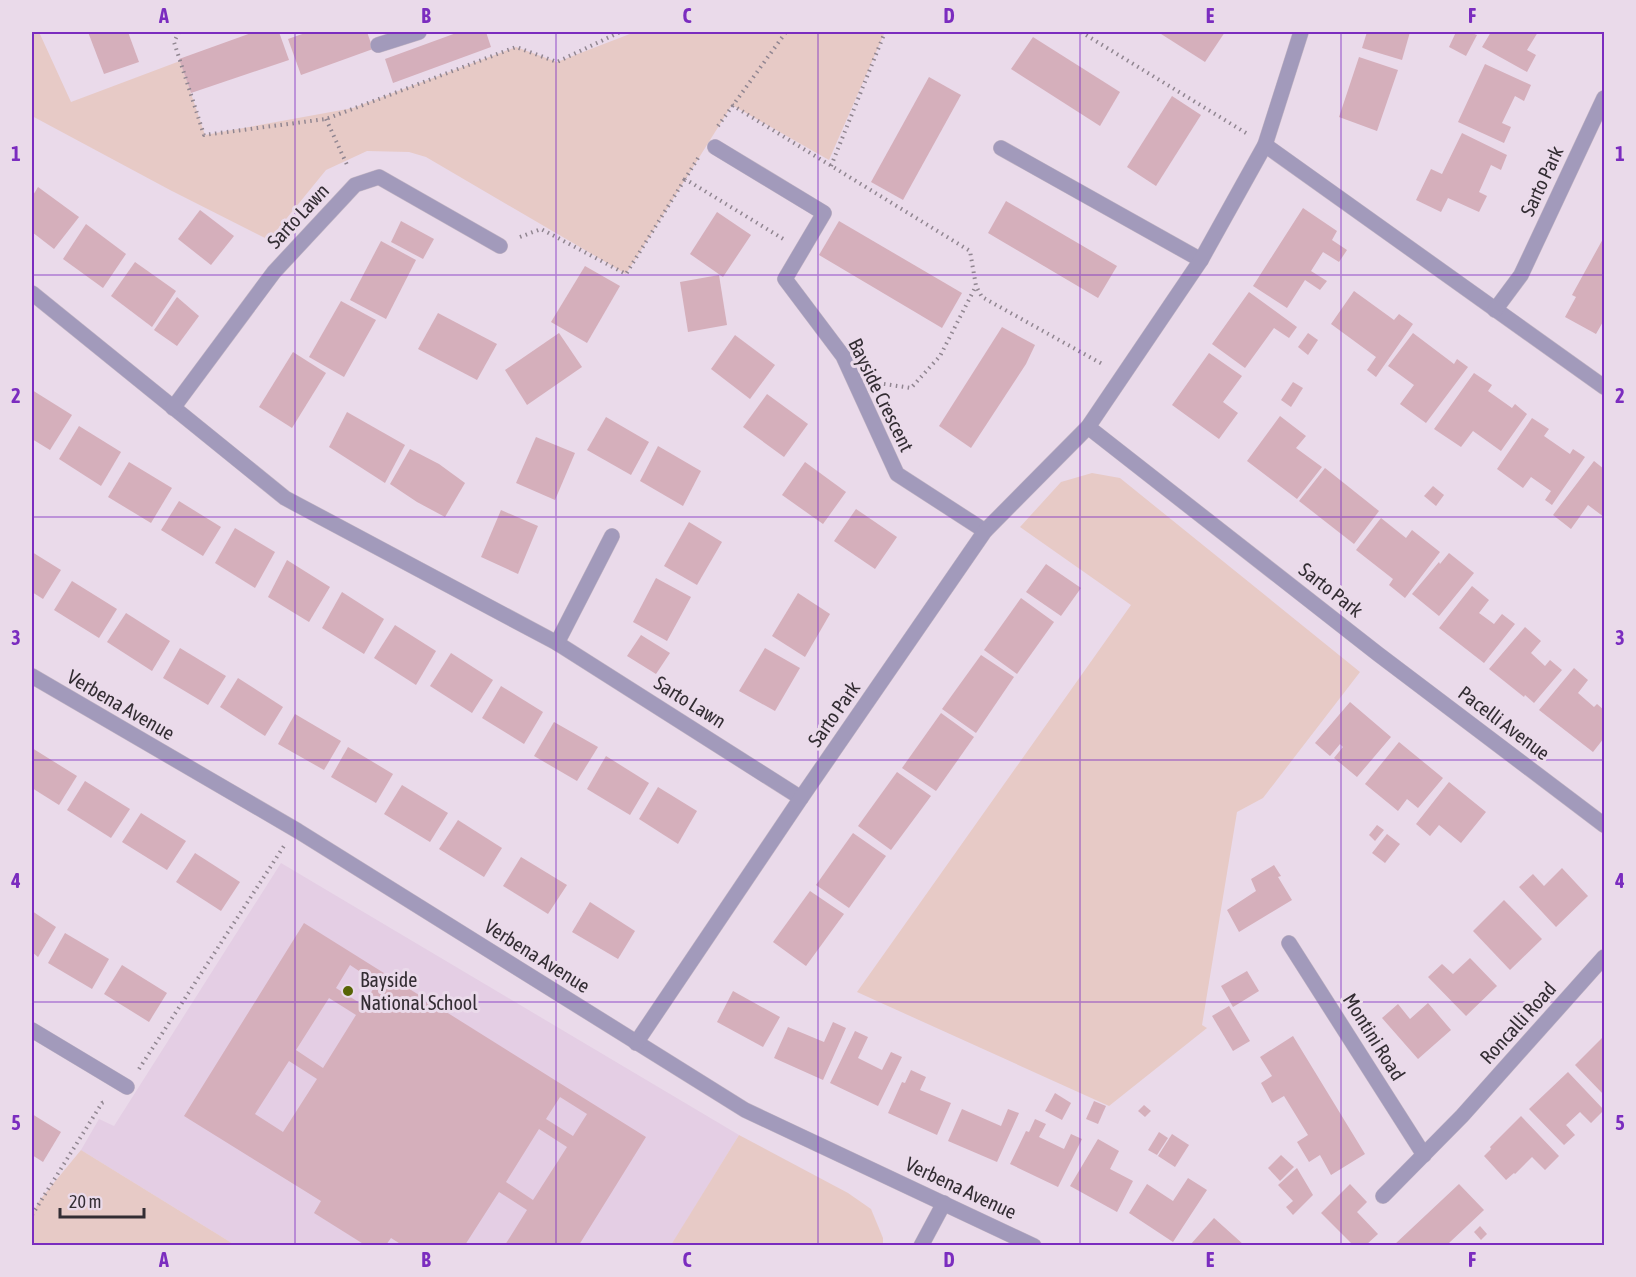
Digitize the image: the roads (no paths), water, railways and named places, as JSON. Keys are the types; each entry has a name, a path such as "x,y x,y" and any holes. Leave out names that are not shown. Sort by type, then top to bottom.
{"street":[{"path":"382,40 419,32"},
{"name":"Sarto Park","path":"636,1043 985,531 1088,427 1202,260 1266,145 1301,32"},
{"name":"Sarto Park","path":"1495,310 1521,275 1605,98"},
{"path":"1266,145 1605,387"},
{"name":"Bayside Crescent","path":"715,147 824,213 785,279 843,356 897,474 985,531"},
{"path":"1001,148 1202,260"},
{"name":"Sarto Lawn","path":"173,408 274,272 355,185 380,177 500,246"},
{"name":"Sarto Lawn","path":"32,293 285,498 557,643 801,798"},
{"name":"Sarto Park","path":"1088,427 1378,654"},
{"path":"557,643 612,536"},
{"name":"Pacelli Avenue","path":"1378,654 1605,825"},
{"name":"Verbena Avenue","path":"32,676 298,831 745,1110 1034,1245"},
{"name":"Montini Road","path":"1290,943 1424,1155"},
{"name":"Roncalli Road","path":"1424,1155 1605,957"},
{"path":"32,1030 127,1087"},
{"path":"1383,1196 1424,1155"},
{"path":"921,1245 944,1203"}],"place":[{"name":"Bayside National School","path":"348,991"}]}
